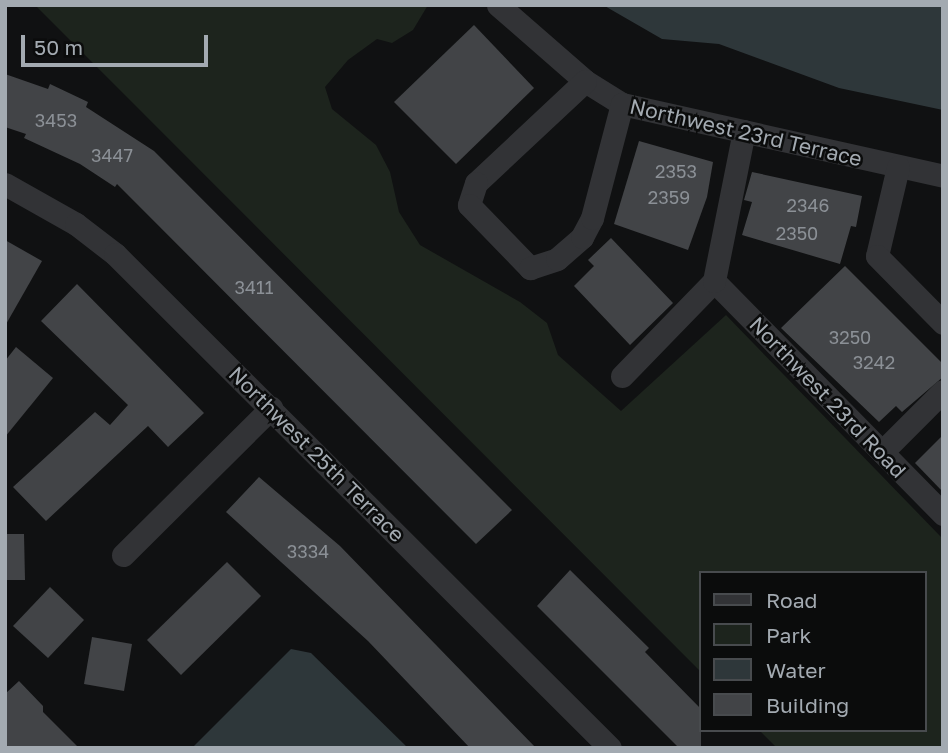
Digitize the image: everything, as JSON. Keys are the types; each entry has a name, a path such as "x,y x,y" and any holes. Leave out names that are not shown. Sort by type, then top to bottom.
{"street":[{"name":"Northwest 23rd Terrace","path":"498,5 584,81 622,104 943,176"},
{"path":"584,81 476,183 469,205 530,268 557,259 582,237 592,218 622,104"},
{"path":"622,376 714,281 744,131"},
{"path":"898,167 877,256 943,323"},
{"name":"Northwest 25th Terrace","path":"5,184 76,224 115,254 610,748"},
{"name":"Northwest 23rd Road","path":"714,281 943,514"},
{"path":"882,452 943,391"},
{"path":"124,555 271,408"}],"green space":[{"path":"35,5 428,5 413,30 392,43 377,39 348,60 325,87 332,109 376,145 390,172 399,212 420,245 520,302 547,323 558,355 621,411 726,315 943,539 943,748 777,748 761,732 927,732 927,571 699,571 699,670"}],"water":[{"path":"603,5 943,5 943,110 839,88 719,44 662,39"},
{"path":"291,649 311,653 408,748 192,748"}],"building":[{"path":"474,25 534,88 456,164 394,102"},
{"path":"5,74 48,89 50,84 88,102 86,107 154,151 512,510 476,544 117,184 115,187 80,164 24,138 26,134 5,127"},
{"path":"639,141 713,162 707,197 688,250 614,224"},
{"path":"752,172 862,196 856,227 851,226 840,264 742,235 752,202 744,200"},
{"path":"611,238 673,303 630,345 574,286 594,266 588,260"},
{"path":"5,240 42,261 5,326"},
{"path":"845,266 943,364 943,377 902,412 896,406 879,422 781,328"},
{"path":"77,284 204,413 168,447 148,426 46,521 13,487 95,412 110,425 128,405 41,321"},
{"path":"16,347 53,378 5,437 5,361"},
{"path":"943,435 943,492 915,463"},
{"path":"259,477 340,546 536,748 470,748 368,641 226,512"},
{"path":"5,534 24,534 25,580 5,580"},
{"path":"227,562 261,596 181,675 147,640"},
{"path":"570,570 649,648 645,652 699,707 701,748 679,748 537,606"},
{"path":"50,587 84,620 48,658 13,626"},
{"path":"92,637 132,644 124,691 84,684"},
{"path":"19,681 43,706 43,712 79,748 5,748 5,694"}]}
